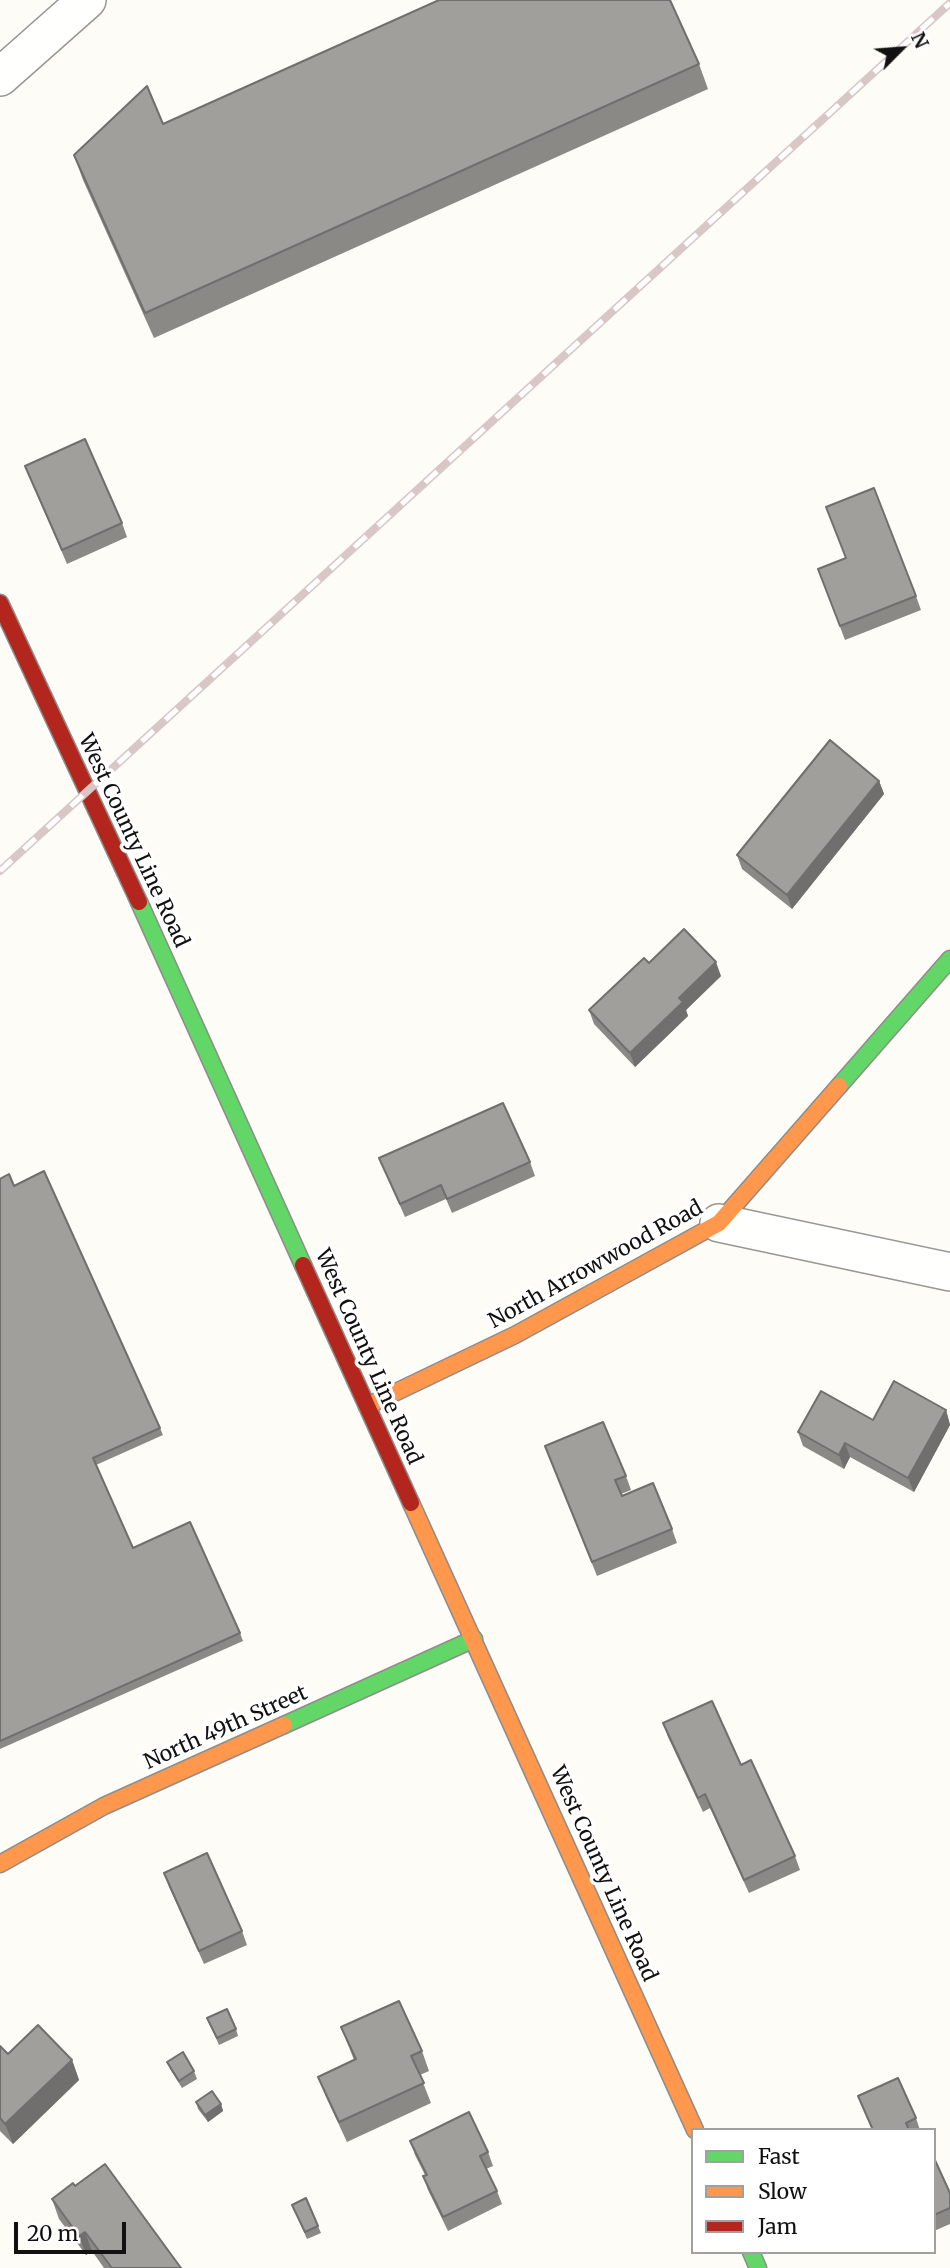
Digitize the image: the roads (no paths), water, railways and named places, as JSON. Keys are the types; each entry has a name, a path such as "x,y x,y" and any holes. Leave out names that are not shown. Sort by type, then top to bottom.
{"street":[{"path":"0,77 87,0"},
{"name":"West County Line Road","path":"0,603 474,1639 694,2128"},
{"name":"North Arrowwood Road","path":"367,1406 515,1335 719,1223 949,965"},
{"path":"719,1223 950,1272"},
{"name":"North 49th Street","path":"0,1864 104,1805 474,1639"}],"railway":[{"path":"0,871 950,3"}]}
